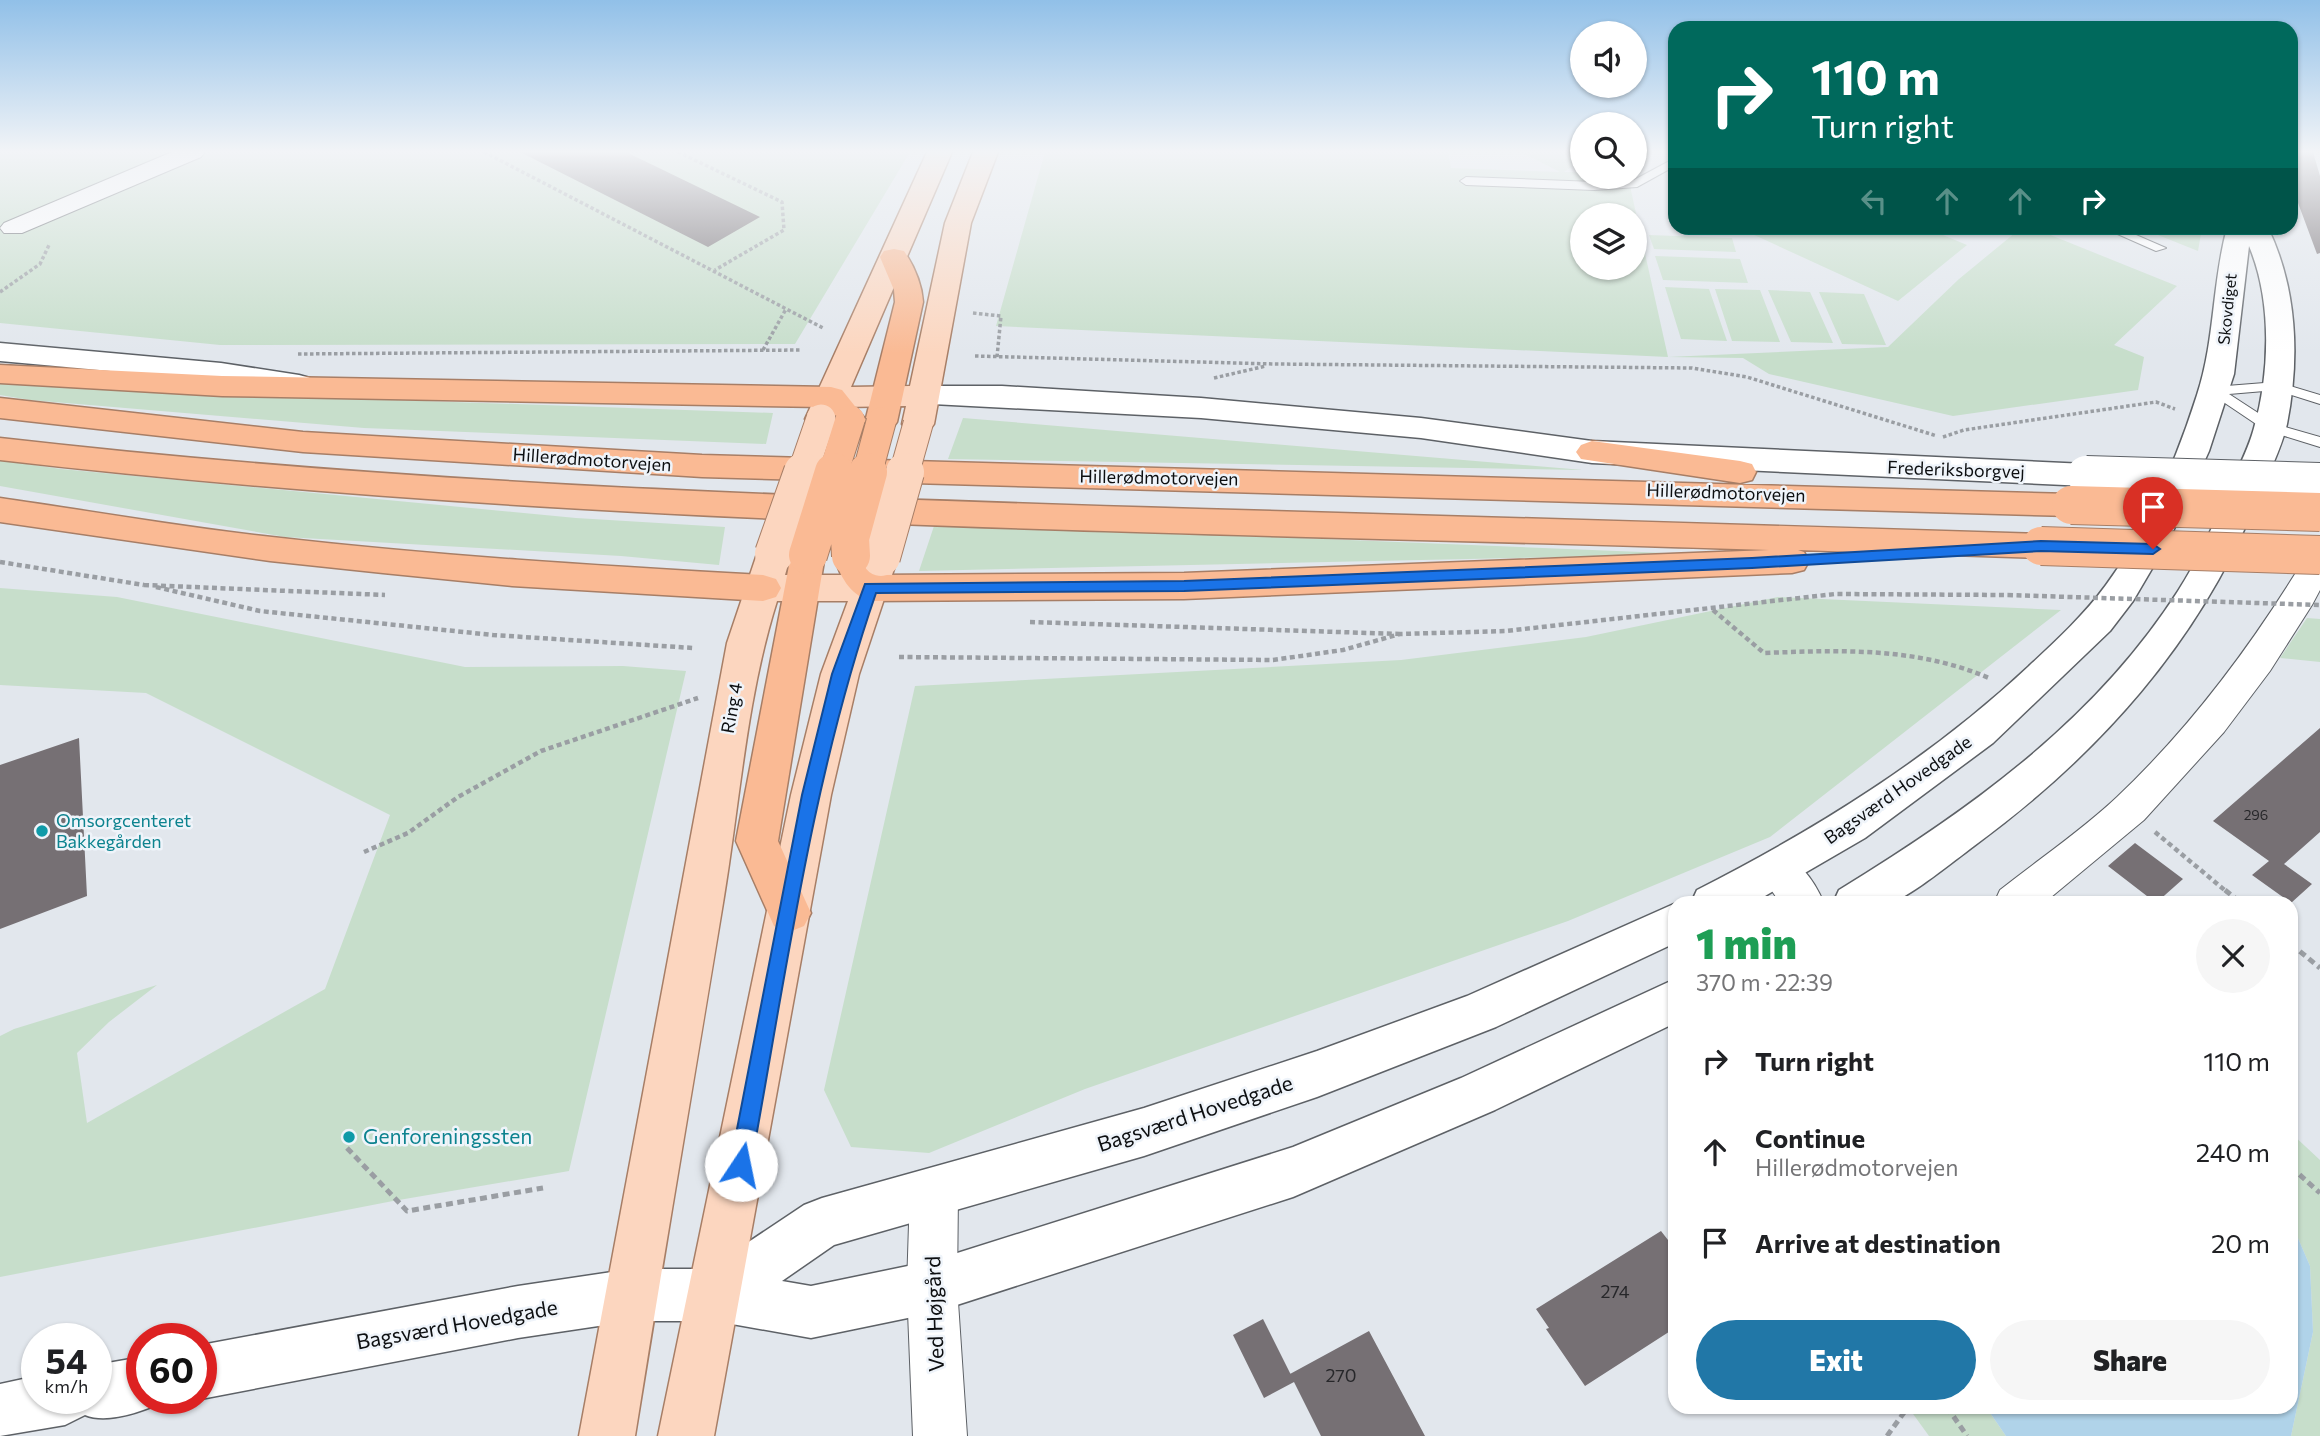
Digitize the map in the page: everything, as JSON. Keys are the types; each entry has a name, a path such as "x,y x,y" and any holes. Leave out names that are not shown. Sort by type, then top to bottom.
{"highway":[{"path":"789,913 757,841 795,566 854,411 909,302 908,290 894,257"},
{"path":"0,374 222,386 304,386 612,396 854,411"},
{"name":"Hillerødmotorvejen","path":"0,408 303,442 702,466 2320,512"},
{"path":"854,411 850,538 867,567 1184,586 1752,563 2041,546"},
{"path":"0,449 274,477 705,506 2320,555"},
{"path":"1592,452 1950,500"},
{"path":"1,510 270,549 383,561 526,574 763,588"}],"main road":[{"path":"911,219 894,257 854,411 921,410"},
{"path":"686,1436 811,795 867,567 921,410 960,219"},
{"path":"763,588 795,566 867,567"},
{"name":"Ring 4","path":"607,1436 736,686 745,643 763,588"}],"street":[{"path":"7,227 27,219"},
{"path":"7,227 33,235 53,230"},
{"name":"Skovdiget","path":"2209,405 2225,349 2233,251 2238,235"},
{"path":"1866,896 1914,867 2000,805 2066,748 2129,684 2181,615 2227,533 2270,426 2277,387 2275,279 2258,235"},
{"path":"0,352 221,372 304,386"},
{"name":"Frederiksborgvej","path":"921,410 1002,396 1201,408 1421,428 1592,452 2086,475 2320,482"},
{"name":"Bagsværd Hovedgade","path":"1726,896 1778,870 1871,813 1953,756 2024,695 2110,604 2167,511 2209,405"},
{"path":"2023,896 2128,811 2236,694 2283,626 2320,561"},
{"path":"1778,870 1798,896"},
{"name":"Bagsværd Hovedgade","path":"715,1295 822,1223 1144,1132 1317,1074 1480,1012 1668,925"},
{"name":"Bagsværd Hovedgade","path":"217,1369 518,1312 632,1295 715,1295 811,1312 932,1287 1293,1172 1478,1094 1668,1003"},
{"name":"Ved Højgård","path":"934,1193 932,1287 940,1436"},
{"path":"0,1411 21,1407"}],"lane":[{"path":"2128,235 2160,248"},
{"path":"2209,405 2277,387 2320,400"},
{"path":"2209,405 2320,442"}],"path":[{"path":"614,219 824,328"},
{"path":"715,271 784,230 783,219"},
{"path":"0,292 40,264"},
{"path":"763,350 786,309"},
{"path":"970,313 1001,316 997,357"},
{"path":"293,354 802,350"},
{"path":"975,356 1274,364 1692,368 1747,377 1954,441"},
{"path":"1941,437 1964,430 2156,402 2209,405"},
{"path":"0,562 144,584 260,611 493,635 693,648"},
{"path":"1019,621 1400,634 1507,631 1835,594 2008,595 2320,605"},
{"path":"1713,609 1764,653 1855,650 1915,654 1965,666 2024,695"},
{"path":"899,657 1273,660 1343,650 1400,634"},
{"path":"364,852 408,832 458,797 541,751 736,686"},
{"path":"2128,811 2232,896"},
{"path":"2298,950 2320,968"},
{"path":"347,1148 407,1211 543,1188"},
{"path":"2298,1173 2320,1193"},
{"path":"1887,1436 1903,1414"},
{"path":"1952,1414 1967,1436"}],"green space":[{"path":"0,219 870,219 795,344 220,345 0,323"},
{"path":"1026,219 1570,219 1570,280 1647,280 1647,263 1668,357 996,326"},
{"path":"1649,235 1732,238 1736,252 1654,249"},
{"path":"1754,235 1943,235 1967,245 1898,301"},
{"path":"2012,235 2050,235 2177,286 2114,345 2144,357 2138,390 1953,416 1769,374 1743,358 1668,357 1888,347 1959,279"},
{"path":"2158,235 2201,235 2198,251"},
{"path":"1655,256 1740,259 1748,283 1663,280"},
{"path":"1665,287 1709,289 1727,341 1681,339"},
{"path":"1715,289 1760,290 1780,342 1732,341"},
{"path":"1768,290 1810,292 1833,343 1791,342"},
{"path":"1819,292 1864,294 1886,345 1842,344"},
{"path":"0,381 340,398 773,413 766,444 364,428 30,400 0,395"},
{"path":"963,418 1583,470 948,459"},
{"path":"0,460 61,469 576,518 725,527 719,565 621,556 285,537 0,486"},
{"path":"935,523 1691,554 919,571"},
{"path":"0,588 117,597 465,667 623,666 686,671 569,1171 393,1201 0,1277 0,1036 14,1029 157,985 109,1022 77,1053 87,1123 325,989 390,815 146,693 0,685"},
{"path":"1778,597 2061,610 1770,837 1568,921 1085,1089 929,1153 851,1147 824,1090 915,686 1401,660 1586,637"},
{"path":"2307,618 2320,619 2320,662 2280,658"},
{"path":"2298,1140 2320,1160 2320,1436 2291,1436 2296,1414 2298,1414 2313,1332 2310,1266 2298,1238"},
{"path":"1913,1414 1991,1414 2006,1436 1929,1436"}],"water":[{"path":"2298,1238 2310,1266 2313,1332 2298,1403"},
{"path":"1991,1414 2296,1414 2291,1436 2006,1436"}],"building":[{"path":"653,219 757,219 708,247"},
{"path":"2304,219 2320,219 2320,253 2317,254"},
{"path":"2320,728 2320,832 2284,864 2312,884 2298,897 2281,896 2252,875 2269,861 2213,821"},
{"name":"Omsorgcenteret Bakkegården","path":"79,738 87,896 0,929 0,765"},
{"path":"2135,843 2183,879 2164,896 2147,896 2108,866"},
{"path":"1661,1231 1668,1240 1668,1333 1585,1386 1546,1329 1549,1328 1536,1309"},
{"path":"1263,1319 1290,1374 1369,1331 1425,1436 1321,1436 1294,1382 1264,1398 1233,1335"}],"place":[{"name":"Omsorgcenteret Bakkegården","path":"42,831"},
{"name":"Genforeningssten","path":"349,1137"}],"route":[{"path":"741,1165 811,795 840,674 870,588 1184,586 1428,574 1752,563 2041,546 2153,549"}]}
